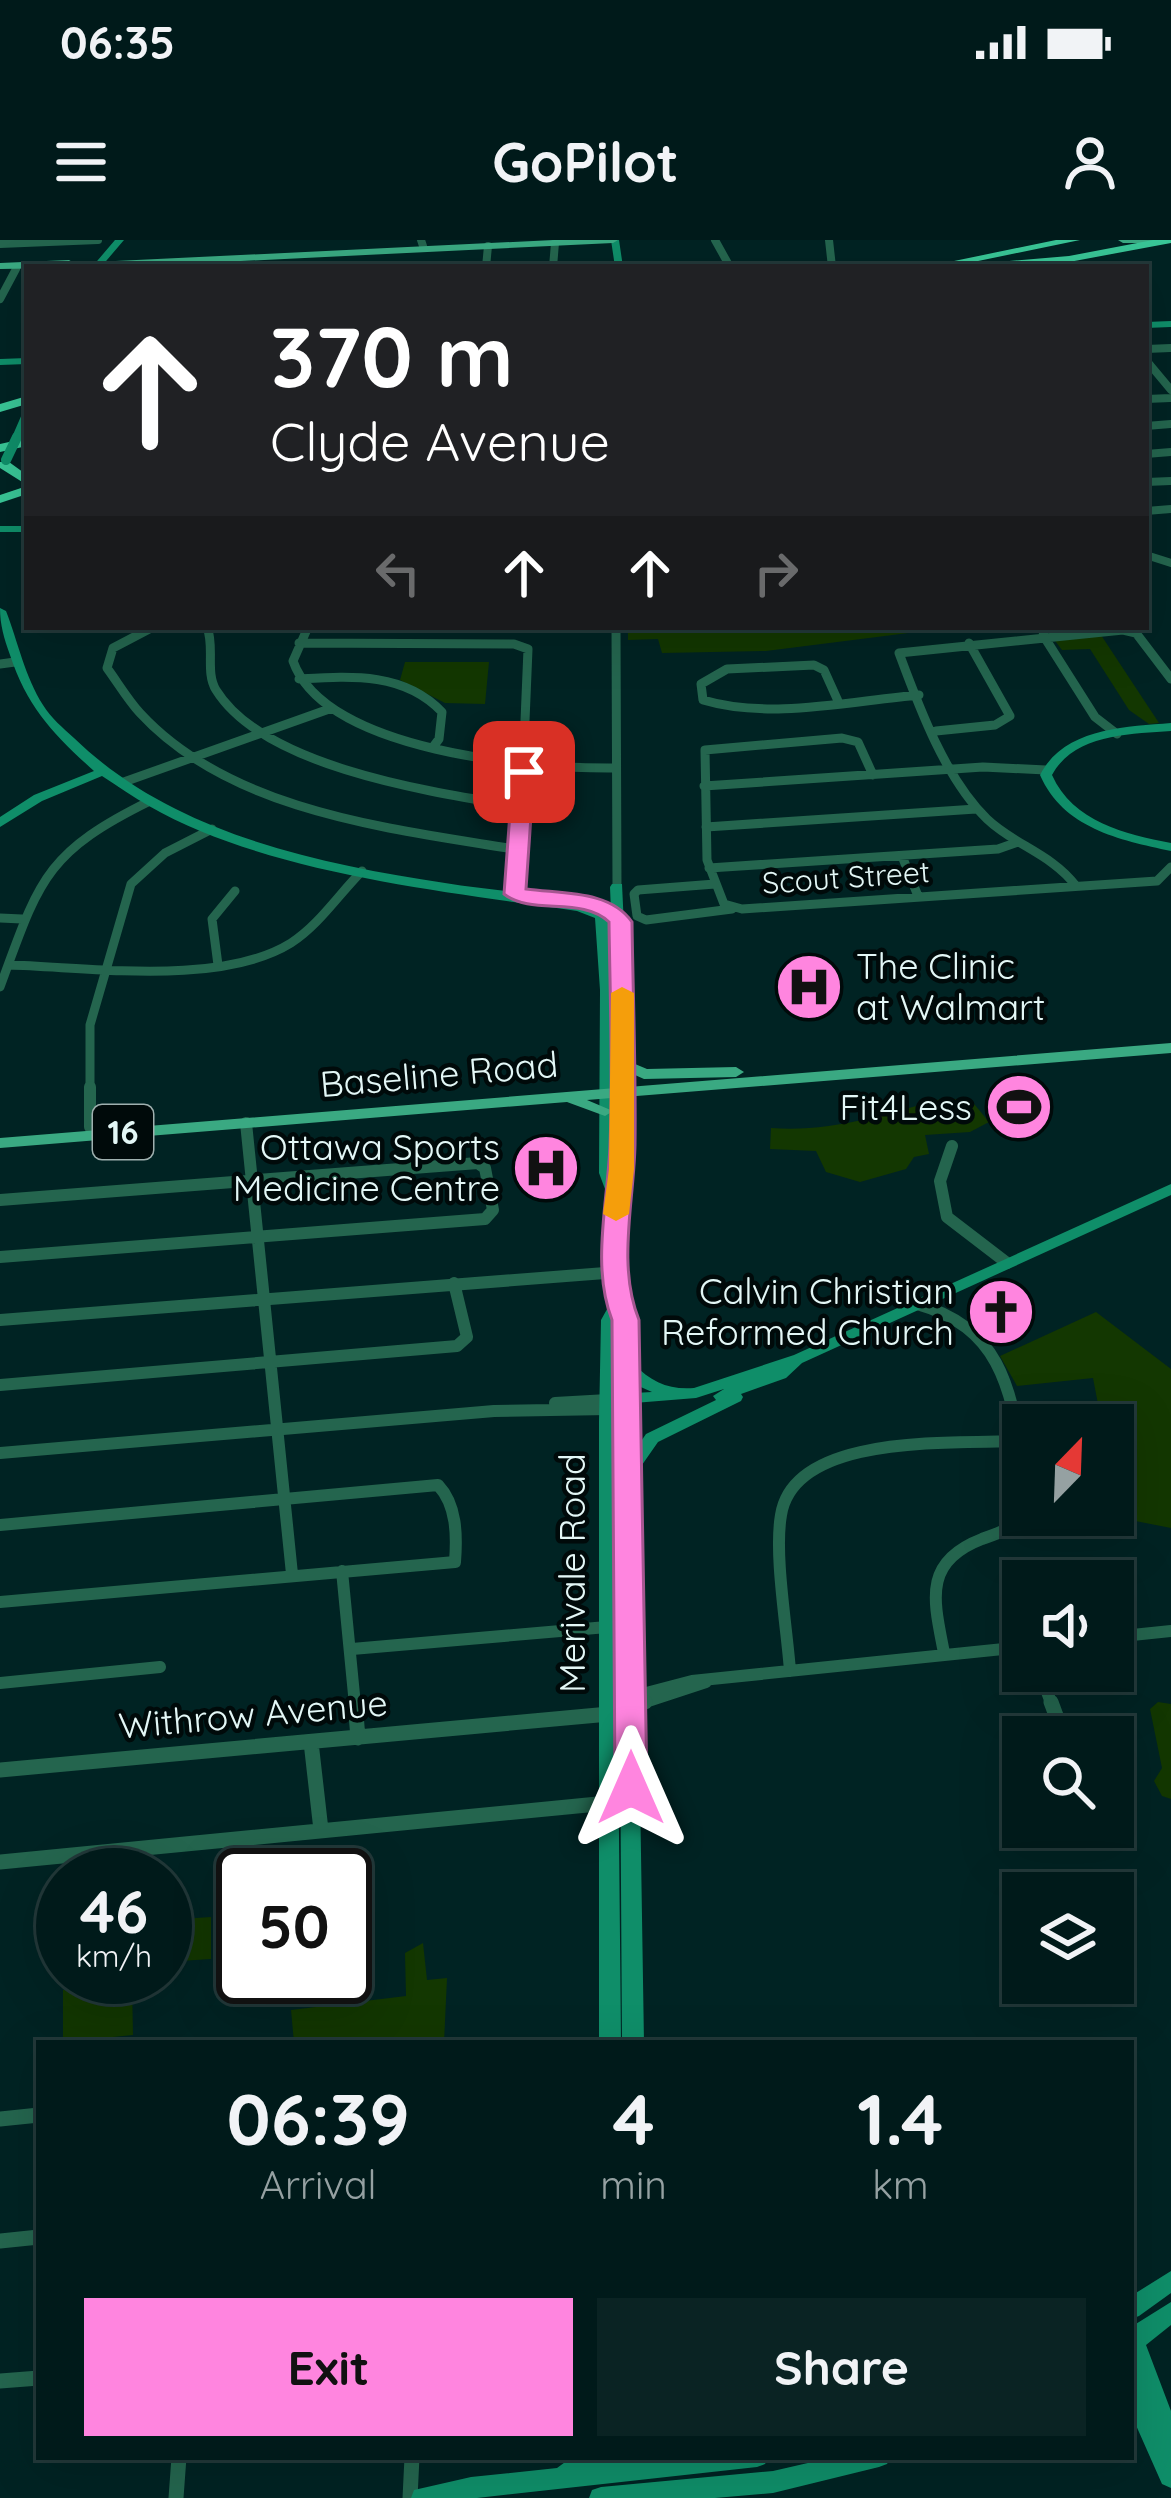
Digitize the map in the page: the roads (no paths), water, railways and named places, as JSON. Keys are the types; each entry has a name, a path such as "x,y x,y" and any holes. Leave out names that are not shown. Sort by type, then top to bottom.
{"highway":[{"path":"947,264 1074,240"},
{"path":"970,264 1094,240"},
{"path":"1015,264 1069,260 1171,240"},
{"path":"2,457 24,483"}],"main road":[{"path":"97,264 120,240"},
{"path":"97,264 171,264 422,243 535,240"},
{"path":"97,264 614,240"},
{"path":"1123,240 1157,240"},
{"path":"0,268 21,269"},
{"path":"0,610 15,662 44,716 101,772 150,801 212,829 362,871 586,908 613,922"},
{"path":"1171,727 1118,734 1064,751 1046,770 1053,793 1082,817 1131,838 1171,847"},
{"path":"0,823 38,798 101,772"},
{"path":"514,896 606,902 617,887"},
{"path":"613,922 617,887"},
{"path":"588,903 614,912 613,1093 607,1173 616,1197"},
{"path":"614,964 623,1064 613,1093 622,1169 616,1197 626,1366 617,1405"},
{"name":"Baseline Road","path":"0,1133 613,1093 985,1058 1150,1055 1168,1049"},
{"name":"Baseline Road","path":"0,1143 246,1123 333,1111 540,1099 585,1102 613,1093 759,1072 1168,1049"},
{"path":"623,1064 644,1074 759,1072"},
{"path":"617,1405 696,1393 800,1358 1171,1189"},
{"path":"617,1405 609,1320 619,1303"},
{"path":"628,1474 640,1450 658,1433 764,1382 800,1358"},
{"path":"626,1366 647,1386 696,1393"},
{"path":"617,1405 695,1403 764,1382"},
{"name":"Merivale Road","path":"611,2040 621,2000 631,1702 628,1474 617,1405"},
{"name":"Merivale Road","path":"617,1405 607,1627 608,1803 621,2000 632,2040"},
{"name":"Withrow Avenue","path":"609,1709 631,1702"},
{"path":"1134,2339 1171,2312"},
{"path":"1134,2345 1171,2442"},
{"path":"1134,2395 1171,2477"},
{"path":"559,2478 586,2460"},
{"path":"697,2485 751,2460"},
{"path":"423,2498 559,2478 697,2485 773,2482 866,2460"},
{"path":"601,2498 624,2481"}],"street":[{"path":"0,244 98,240"},
{"path":"486,264 488,246"},
{"path":"0,299 21,269"},
{"path":"1151,373 1171,372"},
{"path":"1151,373 1171,394"},
{"path":"148,630 113,648 107,668 131,706 194,756 267,792 320,810 399,830 520,850"},
{"path":"208,630 213,643 212,680 218,693 264,731 362,774 522,807"},
{"path":"306,630 293,660 299,679 332,708 379,731 524,765 616,768"},
{"path":"616,630 617,887"},
{"path":"1076,886 1063,865 1018,842 976,809 899,652 1043,635 1131,631 1171,679"},
{"path":"1043,635 1095,717 1118,734"},
{"path":"299,643 522,646 530,654 514,896"},
{"path":"936,731 995,725 1010,716 969,644"},
{"path":"0,664 15,662"},
{"path":"838,700 824,670 814,665 727,669 701,683 703,700 718,706 838,700 919,695"},
{"path":"299,679 377,678 403,684 442,712 440,740 434,747"},
{"path":"121,782 332,708"},
{"path":"873,775 858,742 842,738 709,748 702,753 704,786 954,770 998,766 1046,770"},
{"name":"Scout Street","path":"704,786 709,868 724,904 732,909 1157,881 1171,867"},
{"path":"0,988 33,888 58,856 99,826 150,801"},
{"path":"706,827 976,809"},
{"path":"90,1127 87,1044 131,884 165,854 212,829"},
{"path":"709,868 998,849 1018,842"},
{"path":"902,856 918,896"},
{"path":"9,965 218,965 252,960 295,940 362,871"},
{"path":"715,884 638,890 634,894 637,916 646,920 702,916 732,909"},
{"path":"218,965 212,919 235,891"},
{"path":"0,918 22,919"},
{"path":"246,1123 292,1574"},
{"path":"952,1146 941,1172 943,1209 959,1229 1007,1263"},
{"path":"0,1200 478,1163 485,1168 493,1210 484,1219 0,1257"},
{"path":"0,1320 618,1272"},
{"path":"0,1385 462,1344 467,1337 454,1283"},
{"path":"955,1287 948,1303 1007,1379 1012,1404"},
{"path":"917,1304 953,1312"},
{"path":"0,1453 617,1405"},
{"path":"790,1671 780,1517 787,1494 800,1477 854,1454 1002,1442"},
{"path":"0,1525 438,1485 448,1496 455,1562 0,1601"},
{"path":"944,1653 934,1600 938,1570 963,1546 1002,1533"},
{"path":"342,1571 358,1738"},
{"path":"352,1649 607,1627"},
{"path":"1134,1635 1171,1631"},
{"path":"631,1702 707,1682 1002,1649"},
{"path":"0,1683 160,1667"},
{"name":"Withrow Avenue","path":"0,1771 609,1709"},
{"path":"311,1742 322,1830"},
{"path":"0,1862 608,1803"},
{"path":"0,2119 36,2115"},
{"path":"0,2242 36,2237"},
{"path":"0,2381 36,2378"},
{"path":"176,2498 179,2460"},
{"path":"410,2498 412,2460"}],"place":[{"name":"The Clinic at Walmart","path":"809,987"},
{"name":"Fit4Less","path":"1019,1107"},
{"name":"Ottawa Sports Medicine Centre","path":"546,1168"},
{"name":"Calvin Christian Reformed Church","path":"1001,1312"}]}
